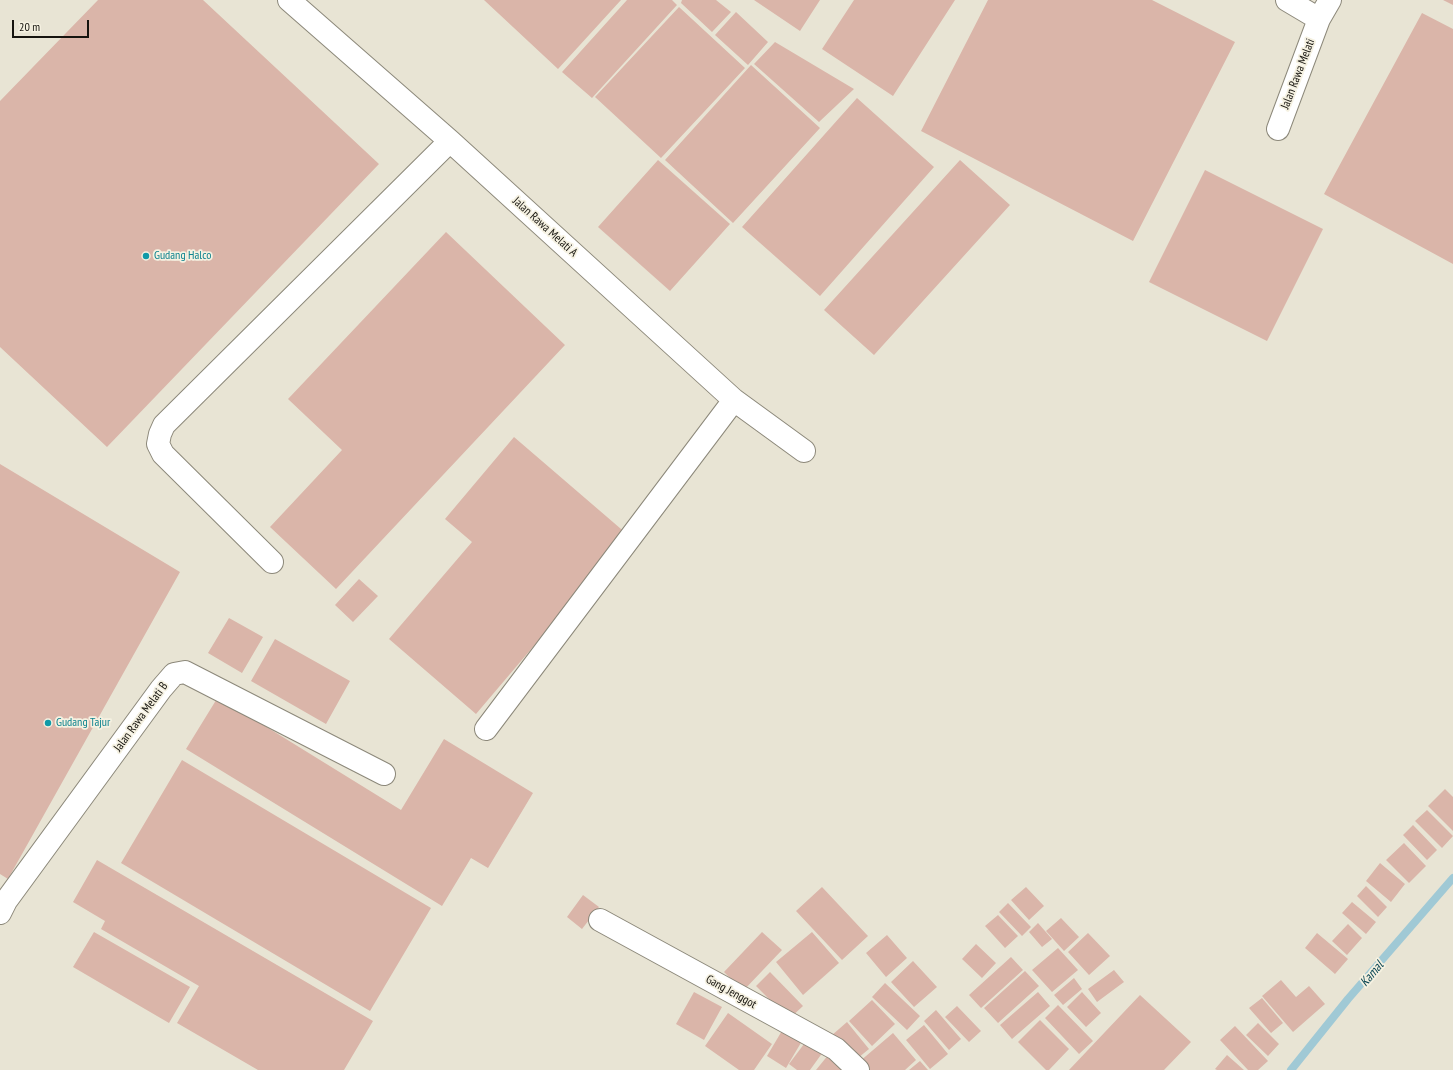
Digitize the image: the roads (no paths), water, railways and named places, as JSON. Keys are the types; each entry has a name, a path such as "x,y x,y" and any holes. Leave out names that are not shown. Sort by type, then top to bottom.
{"street":[{"name":"Jalan Rawa Melati A","path":"289,0 450,141 734,400 804,452"},
{"path":"1286,0 1319,19"},
{"name":"Jalan Rawa Melati","path":"1278,129 1319,19 1330,0"},
{"path":"272,562 163,454 158,444 160,434 164,425 450,141"},
{"path":"486,728 734,400"},
{"name":"Jalan Rawa Melati B","path":"2,904 165,683 174,674 185,672 384,774"},
{"name":"Gang Jenggot","path":"600,920 836,1049 858,1070"}],"waterway":[{"name":"Kamal","path":"1291,1070 1348,999 1453,878"}],"place":[{"name":"Gudang Halco","path":"146,256"},
{"name":"Gudang Tajur","path":"48,723"}]}
